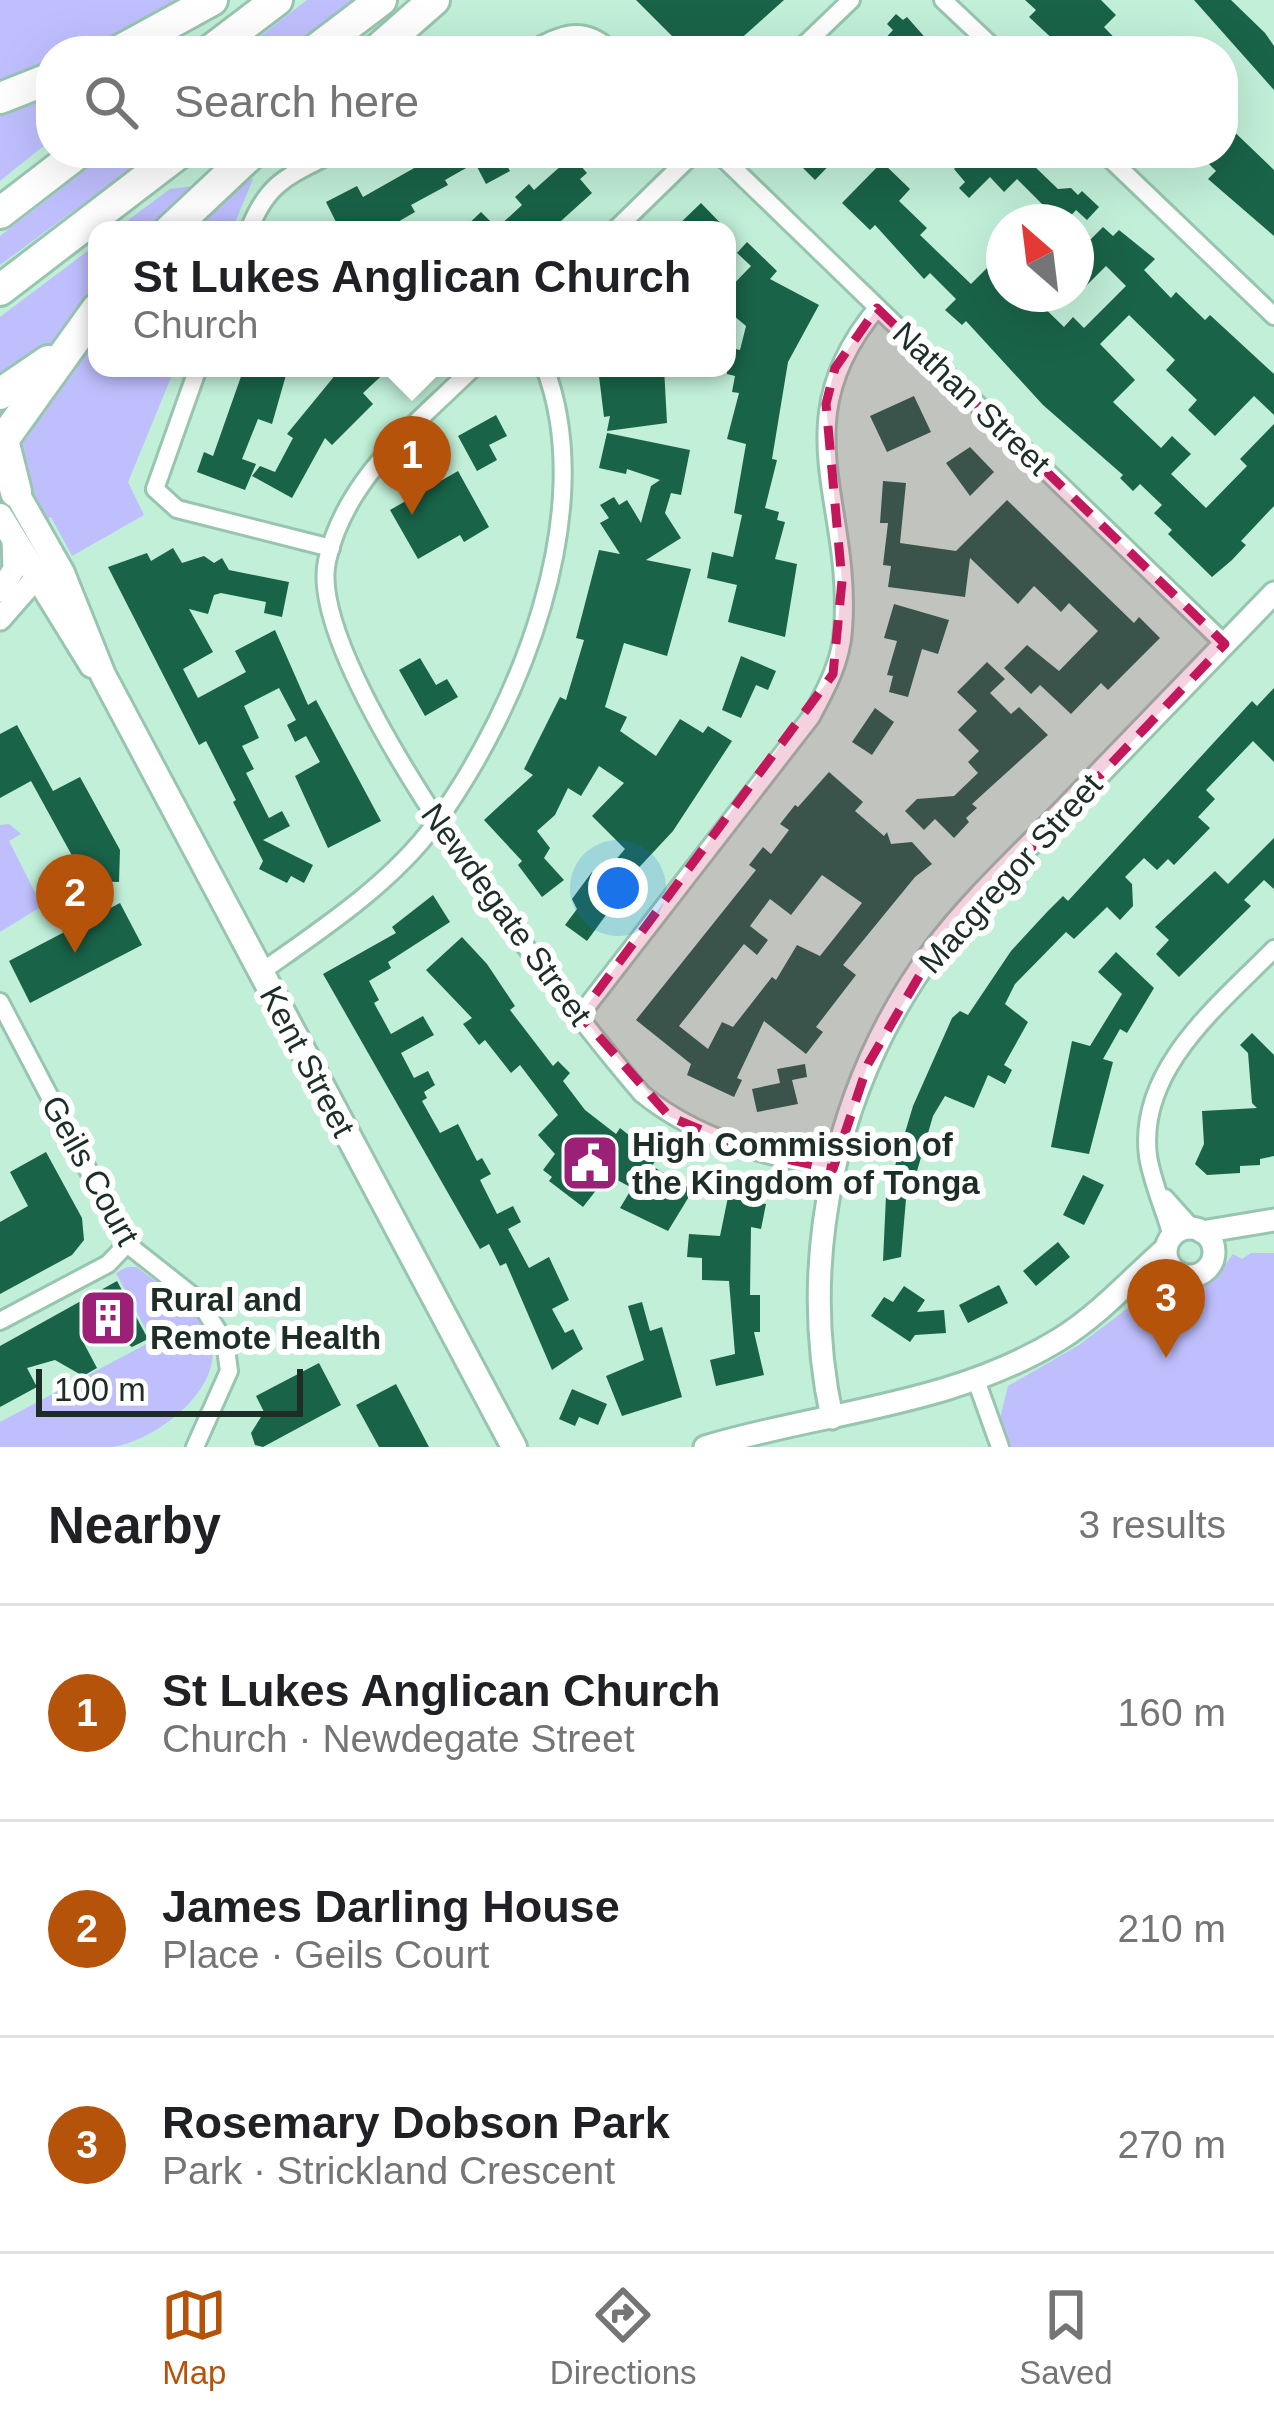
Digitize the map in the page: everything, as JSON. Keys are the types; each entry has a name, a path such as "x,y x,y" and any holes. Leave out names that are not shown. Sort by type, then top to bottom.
{"highway":[{"path":"146,36 212,0"},
{"path":"230,36 277,0"},
{"path":"334,36 381,0"},
{"path":"393,36 434,0"},
{"path":"0,98 36,84"},
{"path":"0,213 58,168"},
{"path":"90,221 159,168"},
{"path":"180,221 237,168"},
{"path":"0,290 88,223"},
{"path":"7,503 3,440 88,320"},
{"path":"0,394 70,341"}],"main road":[{"name":"Kent Street","path":"7,503 33,520 71,593 103,675 514,1447"},
{"name":"Kent Street","path":"7,503 35,579 86,661 103,675"},
{"path":"33,520 41,558 35,579"}],"street":[{"path":"814,36 851,0"},
{"path":"943,0 981,36"},
{"path":"560,36 568,32 597,36"},
{"path":"254,221 271,189 307,168"},
{"path":"624,221 679,168"},
{"name":"Nathan Street","path":"733,168 1225,644"},
{"path":"1119,168 1274,316"},
{"path":"580,1015 811,717 833,674 843,632 843,598 826,404 835,368 878,308"},
{"path":"195,377 155,489 177,509 331,548"},
{"name":"Newdegate Street","path":"464,377 355,492 331,548 326,566 330,611 348,658 435,824 642,1094 670,1117 758,1153 833,1169"},
{"path":"261,972 349,906 435,824 496,729 520,674 540,605 564,461 556,397 548,377"},
{"path":"0,592 14,569 7,503"},
{"path":"0,619 35,579"},
{"name":"Macgregor Street","path":"832,1418 819,1274 833,1169 868,1064 935,950 1274,592"},
{"path":"1183,1236 1160,1193 1148,1156 1151,1108 1168,1069 1197,1027 1274,949"},
{"name":"Geils Court","path":"0,1002 127,1244 198,1300 225,1342 229,1371 195,1447"},
{"path":"706,1447 976,1380 1065,1336 1183,1236 1274,1220"},
{"path":"1124,1289 1203,1273 1214,1256 1251,1226"},
{"path":"1183,1236 1210,1239 1214,1256"},
{"path":"1182,1275 1170,1265 1183,1236"},
{"path":"0,1321 108,1264 127,1244"},
{"path":"976,1380 1000,1447"}],"highlighted area":[{"path":"877,308 1225,644 935,949 868,1064 833,1169 757,1153 670,1117 580,1015 833,674 842,581 826,404 835,368"}],"shaded area":[{"path":"0,0 227,0 182,36 36,36 36,152 0,181"},
{"path":"307,0 353,0 306,36 260,36"},
{"path":"88,168 132,168 0,265 0,236"},
{"path":"253,179 236,221 127,221 170,189"},
{"path":"88,251 88,377 171,377 128,482 144,515 72,556 51,517 1,543 0,572 0,317"},
{"path":"9,824 21,834 9,841 37,896 52,889 55,898 0,932 0,825"},
{"path":"1251,1253 1274,1253 1274,1447 1011,1447 1000,1418 1008,1386 1079,1345 1148,1293 1198,1289 1213,1281 1233,1254 1242,1259"},
{"path":"137,1267 174,1295 206,1328 213,1348 202,1387 170,1420 130,1442 111,1447 0,1447 0,1422 152,1341 116,1273"}],"building":[{"path":"636,0 784,0 744,36 672,36"},
{"path":"1025,0 1101,0 1116,15 1104,27 1113,36 1049,36 1029,17 1036,10"},
{"path":"1194,0 1231,0 1265,33 1274,46 1274,90 1238,50 1238,36 1226,36"},
{"path":"896,14 903,20 907,17 924,36 887,36 893,30 887,24"},
{"path":"1238,135 1274,170 1274,236 1208,179 1216,171 1213,168 1238,168"},
{"path":"414,168 466,168 445,180 448,185 411,205 415,212 400,221 336,221 326,202 357,186 363,197"},
{"path":"478,168 508,168 510,171 486,184"},
{"path":"559,168 583,168 587,173 580,179 592,193 561,221 505,221 522,205 515,197 529,184 534,190"},
{"path":"803,168 827,168 815,180"},
{"path":"876,168 888,168 910,189 899,201 927,228 920,235 971,284 986,269 986,312 1049,312 1064,327 1073,317 1084,328 1126,286 1106,266 1094,278 1094,236 1103,227 1113,236 1119,230 1155,259 1144,270 1171,298 1176,292 1205,320 1210,315 1274,374 1274,415 1254,396 1215,436 1188,410 1197,400 1166,370 1175,360 1129,315 1100,344 1135,380 1113,402 1161,448 1172,436 1191,454 1171,474 1206,508 1247,466 1240,459 1274,424 1274,506 1241,541 1246,545 1212,577 1168,534 1172,530 1154,513 1162,505 1140,484 1133,491 1120,478 1123,475 1043,405 966,321 962,325 945,310 956,299 930,273 924,279 875,225 870,230 842,203"},
{"path":"955,168 1036,168 1058,189 1071,188 1078,195 1082,191 1099,207 1094,212 1094,204 1042,204 1017,179 1004,192 990,177 969,198 959,188 965,182"},
{"path":"701,203 718,221 682,221"},
{"path":"747,242 777,271 770,279 819,305 788,362 772,459 777,460 765,508 779,512 777,520 785,522 775,559 797,564 785,637 728,622 737,585 707,578 712,552 733,557 742,515 734,513 746,444 727,439 739,393 732,392 736,349 740,350 746,326 736,318 736,282 751,266 737,253"},
{"path":"241,377 285,377 272,424 258,419 242,459 256,464 245,490 197,472 204,452 213,456"},
{"path":"334,377 380,377 363,393 373,404 332,445 325,438 292,498 252,476 260,466 275,472 293,438 287,434"},
{"path":"599,377 664,377 667,423 607,431 610,416 604,417"},
{"path":"914,396 931,432 887,452 870,416"},
{"path":"496,415 507,436 489,445 497,460 477,471 458,436"},
{"path":"607,433 690,450 681,495 671,493 665,513 681,538 646,560 691,569 667,656 624,643 605,707 627,717 620,731 656,756 680,719 703,733 708,726 732,741 673,831 618,890 622,893 587,941 565,925 577,909 572,899 592,872 600,878 625,849 592,816 624,783 599,766 581,796 568,788 555,815 537,831 550,848 544,858 564,880 542,897 518,865 522,861 484,820 533,775 524,769 560,697 566,700 584,640 576,638 599,550 620,554 600,523 609,518 600,505 614,497 619,505 627,500 641,523 651,486 660,480 627,469 626,474 599,468"},
{"path":"970,447 994,472 970,496 946,463"},
{"path":"458,471 489,527 464,542 460,535 418,559 390,510"},
{"path":"883,481 906,483 900,543 956,551 1007,500 1134,623 1139,617 1160,638 1108,690 1101,683 1071,714 1040,685 1031,694 1004,668 1027,645 1059,671 1098,631 1069,603 1061,612 1034,586 1018,604 970,558 965,597 888,587 891,566 883,565 888,523 880,523"},
{"path":"173,548 182,563 204,556 214,563 222,558 229,570 289,582 282,617 264,613 266,602 221,593 214,595 208,614 189,609 213,652 183,669 198,698 246,672 235,651 275,630 308,705 316,700 381,821 328,848 295,776 320,762 306,736 295,742 287,725 296,720 279,688 244,706 259,738 242,746 254,769 246,773 269,818 282,811 290,826 263,840 313,865 304,883 291,876 287,883 259,869 263,861 236,800 206,741 199,745 108,567 147,553 151,561"},
{"path":"894,604 949,620 938,654 922,649 908,697 889,692 893,676 887,675 897,641 884,638"},
{"path":"741,656 776,671 768,690 756,685 741,718 722,710"},
{"path":"420,658 436,685 447,679 458,697 425,716 399,670"},
{"path":"987,662 1005,679 990,693 1011,714 1019,707 1048,735 972,804 977,808 954,838 935,819 924,830 905,811 917,799 954,796 978,773 968,762 979,751 958,730 977,711 957,692"},
{"path":"1274,688 1274,762 1253,741 1206,790 1215,799 1198,817 1210,828 1174,865 1168,859 1157,870 1144,858 1125,877 1132,884 1133,906 1120,920 1107,907 1074,939 1066,932 1015,984 1005,1004 1028,1022 1004,1065 1012,1070 1005,1084 988,1075 974,1108 945,1096 933,1116 915,1178 908,1176 901,1257 883,1261 886,1196 913,1106 952,1018 960,1011 968,1015 1011,951 1047,912 1063,896 1068,901 1252,701 1257,706"},
{"path":"875,708 894,722 872,755 852,742"},
{"path":"17,725 53,791 80,777 120,850 119,882 86,881 31,781 0,798 0,734"},
{"path":"829,772 863,802 855,811 884,836 887,832 891,844 912,842 932,864 915,877 843,965 856,975 816,1027 823,1032 806,1054 764,1021 737,1078 742,1080 734,1097 687,1075 691,1064 636,1020 756,870 749,865 763,847 771,854 789,830 780,824","holes":["822,875 862,903 820,956 797,945 776,980 772,977 733,1027 722,1022 708,1049 679,1026 744,944 757,955 768,940 750,926 770,899 791,915"]},
{"path":"1274,838 1274,889 1264,880 1244,900 1251,906 1179,977 1156,954 1169,940 1155,927 1215,871 1228,884"},
{"path":"433,895 450,922 388,962 391,968 369,981 379,1000 374,1003 391,1034 423,1016 434,1035 401,1053 414,1078 428,1071 435,1085 424,1092 427,1098 422,1101 440,1133 458,1124 477,1161 482,1158 491,1174 480,1180 497,1214 513,1206 521,1222 508,1229 529,1268 549,1257 569,1300 552,1309 565,1333 573,1329 583,1349 552,1370 506,1263 500,1266 489,1244 480,1249 323,974 396,933 392,927"},
{"path":"120,903 142,945 30,1003 9,961"},
{"path":"462,937 487,964 515,1006 510,1010 553,1066 558,1061 570,1073 563,1081 585,1110 616,1134 620,1128 635,1140 631,1145 656,1160 652,1166 693,1190 668,1231 620,1208 632,1188 608,1175 583,1207 549,1181 552,1177 543,1170 555,1154 538,1135 558,1115 520,1065 511,1073 485,1040 479,1045 463,1024 472,1018 426,970"},
{"path":"1116,952 1154,988 1127,1033 1120,1029 1103,1059 1113,1062 1089,1154 1051,1147 1072,1041 1090,1046 1122,994 1098,972"},
{"path":"1252,1033 1274,1055 1274,1156 1260,1159 1260,1165 1240,1166 1240,1173 1207,1175 1195,1164 1204,1144 1202,1111 1257,1108 1252,1103 1248,1053 1240,1045"},
{"path":"805,1064 807,1077 792,1080 798,1104 757,1112 752,1089 780,1083 777,1069"},
{"path":"46,1152 82,1218 84,1240 72,1255 0,1294 0,1222 28,1206 10,1172"},
{"path":"1083,1175 1104,1185 1084,1225 1063,1215"},
{"path":"728,1197 766,1204 761,1229 751,1227 750,1295 760,1295 760,1332 754,1332 764,1375 716,1386 710,1360 735,1354 729,1281 702,1280 702,1258 687,1257 689,1234 720,1236"},
{"path":"1058,1242 1070,1257 1036,1286 1023,1271"},
{"path":"117,1281 148,1339 132,1347 111,1332 80,1336 97,1368 83,1376 55,1360 27,1368 37,1387 0,1407 0,1346"},
{"path":"999,1285 1008,1303 968,1323 959,1305"},
{"path":"904,1286 925,1300 917,1312 944,1310 946,1333 915,1335 910,1342 871,1316 884,1297 893,1302"},
{"path":"642,1302 650,1331 662,1327 682,1397 622,1416 606,1376 644,1360 628,1306"},
{"path":"319,1363 341,1405 263,1447 255,1445 251,1433 264,1412 256,1396"},
{"path":"396,1384 429,1447 379,1447 356,1405"},
{"path":"572,1389 607,1404 598,1425 579,1417 575,1426 559,1419"}],"place":[{"name":"St Lukes Anglican Church","path":"412,515"},
{"name":"James Darling House","path":"75,953"},
{"name":"High Commission of the Kingdom of Tonga","path":"590,1163"},
{"name":"Rural and Remote Health","path":"108,1318"},
{"name":"Rosemary Dobson Park","path":"1166,1358"}]}
